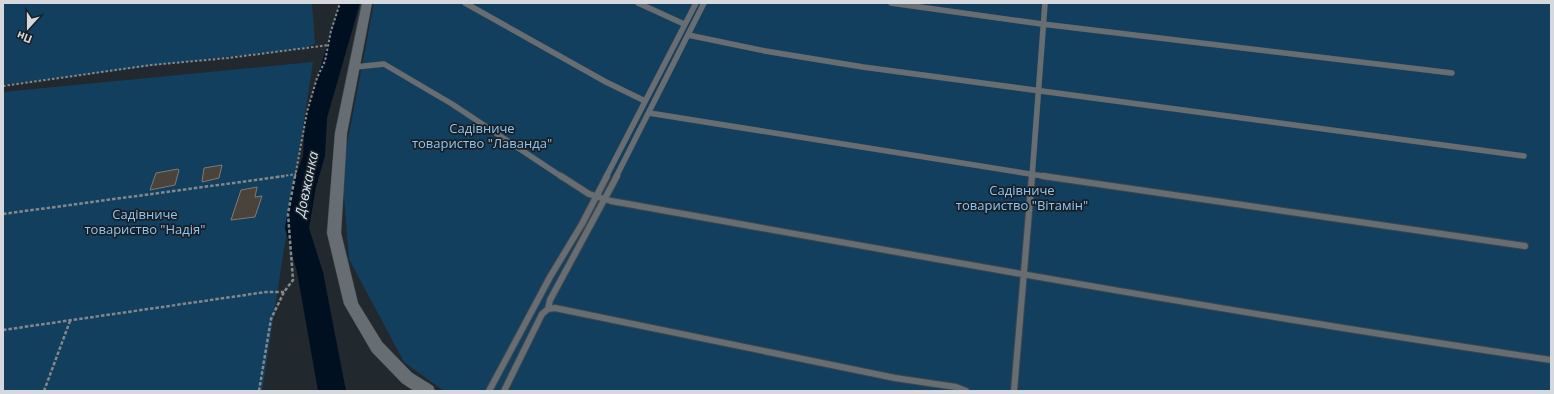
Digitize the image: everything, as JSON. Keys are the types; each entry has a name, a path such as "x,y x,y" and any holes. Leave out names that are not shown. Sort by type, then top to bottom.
{"street":[{"path":"367,3 341,133 334,232 342,272 352,304 377,347 407,378 427,391"}],"lane":[{"path":"465,3 606,82 645,101"},
{"path":"638,3 684,24"},
{"path":"489,391 550,277 582,224 696,3"},
{"path":"548,309 550,300 605,198 704,3"},
{"path":"891,3 1043,24 1452,73"},
{"path":"1014,391 1045,3"},
{"path":"688,35 765,51 1038,91 1524,156"},
{"path":"355,67 384,64 452,104 589,194 605,198 821,239 1024,275 1448,345 1551,360"},
{"path":"649,113 855,144 1032,174 1525,246"},
{"path":"504,391 542,314 548,309 555,308 895,378 956,387 966,391"}],"path":[{"path":"259,391 271,319 284,292 293,280 288,214 307,112 325,61 331,31 340,3"},
{"path":"3,86 143,66 235,57 329,45"},
{"path":"3,214 296,174"},
{"path":"3,330 266,292 284,292"},
{"path":"44,391 70,321"}],"green space":[{"path":"3,3 312,3 315,44 299,49 3,85"},
{"name":"Садівниче товариство \"Вітамін\"","path":"374,3 1551,3 1551,391 444,391 404,362 349,259 342,171"},
{"name":"Садівниче товариство \"Надія\"","path":"313,62 262,391 3,391 3,92"}],"building":[{"path":"222,165 219,178 202,182 204,168"},
{"path":"178,169 175,185 150,190 156,173"},
{"path":"257,187 255,197 262,196 255,217 231,220 241,190"}],"waterway":[{"name":"Довжанка","path":"332,391 310,272 297,228 304,187 314,156 316,118 350,3"}],"park label":[{"name":"Садівниче товариство \"Лаванда\"","path":"482,136"}]}
